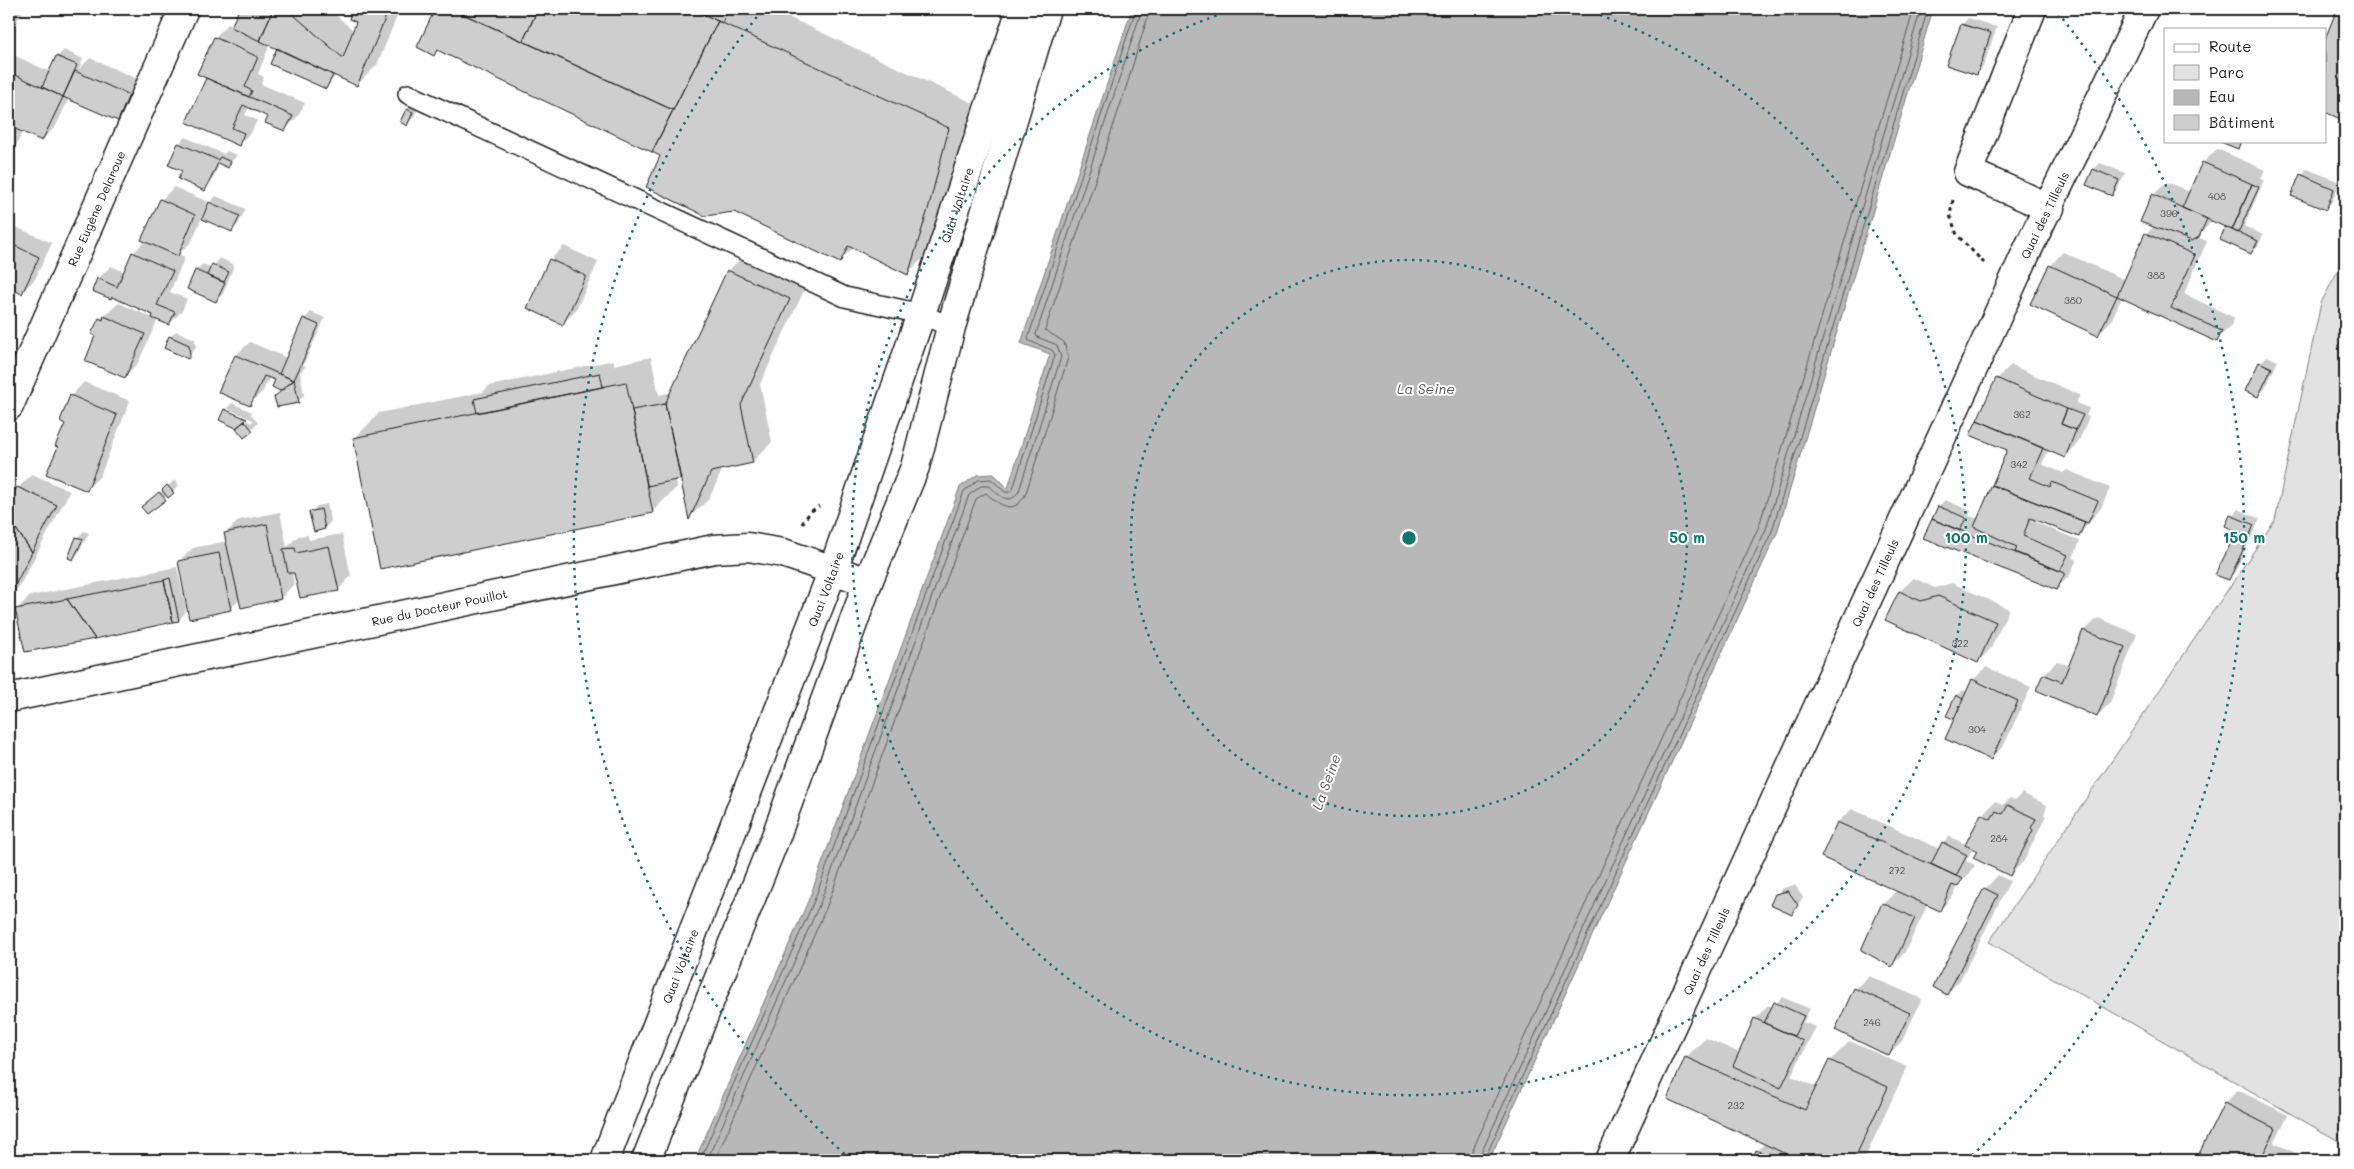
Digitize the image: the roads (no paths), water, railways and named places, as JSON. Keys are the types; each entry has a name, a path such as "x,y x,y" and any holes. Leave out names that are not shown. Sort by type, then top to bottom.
{"street":[{"name":"Rue Eugène Delaroue","path":"9,406 184,9"},
{"name":"Quai Voltaire","path":"605,1160 833,570 921,314 1020,9"},
{"path":"646,1160 776,836 868,582 916,467 951,327 1046,9"},
{"path":"2032,9 1968,172 2050,208"},
{"name":"Quai des Tilleuls","path":"1610,1160 2028,249 2050,208 2144,9"},
{"name":"Rue du Docteur Pouillot","path":"9,698 714,550 748,547 783,553 868,582"}],"lane":[{"path":"408,94 845,297 921,314 951,327"}],"water":[{"name":"La Seine","path":"1132,9 1933,9 1777,533 1489,1160 695,1160 809,899 960,487 977,475 994,474 1008,488 1050,354 1021,343"}]}
